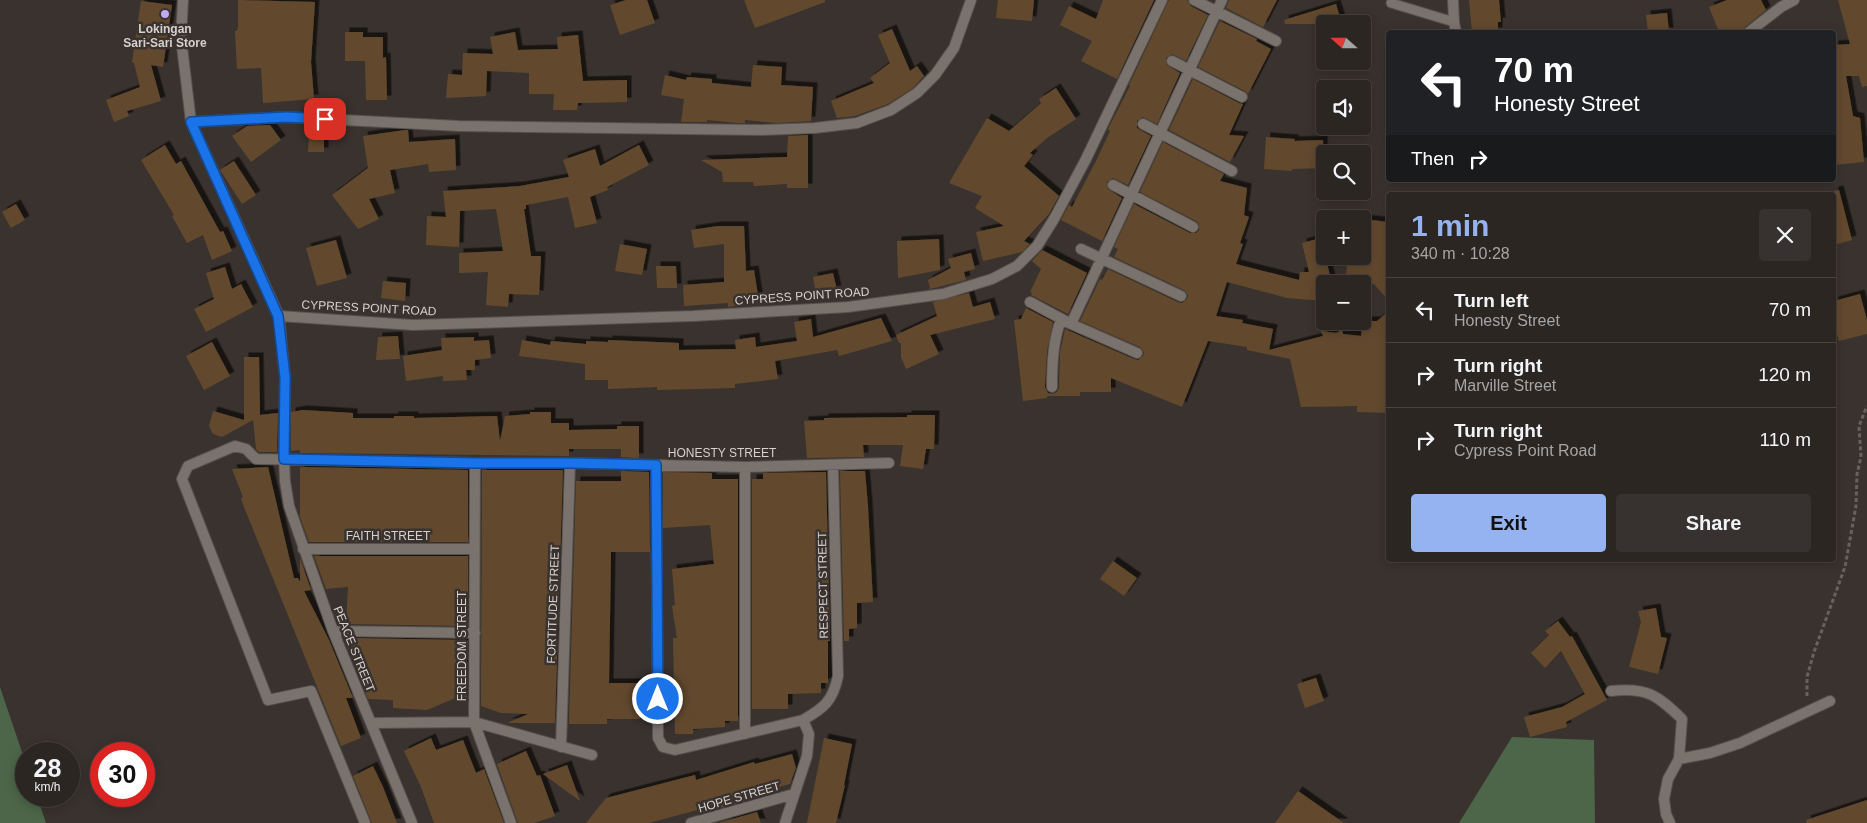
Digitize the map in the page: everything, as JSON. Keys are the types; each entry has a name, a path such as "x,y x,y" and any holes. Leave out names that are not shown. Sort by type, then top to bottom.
{"street":[{"name":"PEACE STREET","path":"183,0 181,38 191,122 278,316 285,377 284,459 289,506 302,549 333,631 412,823"},
{"path":"191,122 286,117 460,126 762,130 815,128 857,123 890,110 917,93 935,75 954,48 971,0"},
{"name":"CYPRESS POINT ROAD","path":"278,316 413,325 738,314 848,307 898,301 943,294 992,278 1017,266 1037,246 1050,226 1086,159 1162,0"},
{"path":"1194,0 1276,41"},
{"path":"1071,324 1100,258 1222,0"},
{"path":"1453,0 1456,30"},
{"path":"1752,30 1781,7 1794,0"},
{"path":"1172,61 1242,97"},
{"path":"1142,124 1232,171"},
{"path":"1113,185 1193,227"},
{"path":"1081,249 1181,296"},
{"path":"1030,302 1071,324 1137,353"},
{"path":"1052,387 1052,354 1055,336 1061,319"},
{"name":"HONESTY STREET","path":"365,823 311,691 268,700 182,480 188,466 235,446 246,449 256,459 745,467 889,463"},
{"name":"FREEDOM STREET","path":"475,463 474,722 511,823"},
{"name":"FORTITUDE STREET","path":"561,747 570,463"},
{"path":"656,465 658,738 663,747 676,750 803,720 809,734 807,756 785,823"},
{"name":"RESPECT STREET","path":"803,720 820,710 829,701 835,692 838,676 833,465"},
{"path":"745,467 745,734"},
{"name":"FAITH STREET","path":"302,549 474,549"},
{"path":"333,631 475,632"},
{"path":"1611,691 1642,690 1663,700 1682,719 1679,759 1668,779 1664,799 1666,814 1670,823"},
{"path":"1679,759 1710,753 1740,743 1830,701"},
{"path":"371,724 474,722 592,755"},
{"name":"HOPE STREET","path":"691,823 794,794"}],"lane":[{"path":"1391,3 1454,22"}],"path":[{"path":"1806,712 1807,677 1814,652 1845,567 1856,506 1857,474 1861,457 1859,426 1867,406"}],"green space":[{"path":"0,687 19,742 15,742 15,807 41,807 46,823 0,823"},
{"path":"1512,737 1594,740 1595,823 1459,823"}],"building":[{"path":"238,0 315,2 311,62 314,99 263,103 261,68 237,69 235,31 237,31 238,27"},
{"path":"626,0 647,0 655,23 620,35 610,5"},
{"path":"744,0 825,0 825,2 755,28"},
{"path":"998,0 1034,0 1032,21 996,18"},
{"path":"1103,0 1154,0 1117,79 1081,61 1092,41 1060,25 1069,6 1096,19"},
{"path":"1169,0 1187,0 1191,6 1208,15 1186,61 1172,54 1166,58 1167,65 1180,73 1157,124 1143,117 1137,121 1137,128 1151,136 1128,185 1113,178 1107,182 1108,189 1122,198 1102,241 1061,220 1069,205 1072,207 1096,161 1110,131 1108,129 1130,86"},
{"path":"1229,0 1277,0 1263,27 1226,8"},
{"path":"1469,0 1499,0 1501,22 1498,22 1498,30 1472,30"},
{"path":"1727,0 1761,0 1766,10 1743,30 1718,30 1709,7"},
{"path":"1838,0 1867,0 1867,86 1862,87 1859,76 1846,76 1853,116 1860,118 1864,162 1836,165 1836,45 1850,44"},
{"path":"141,1 172,5 163,67 151,65 161,101 127,111 129,116 114,122 106,100 140,87 134,63 132,62"},
{"path":"1336,4 1339,15 1316,15 1316,24 1285,24 1284,20"},
{"path":"1667,13 1669,30 1648,30 1646,15"},
{"path":"1220,21 1257,39 1256,41 1271,49 1248,94 1198,67"},
{"path":"892,29 910,71 917,66 924,76 913,88 888,104 855,116 837,118 831,101 874,83 870,78 890,63 878,35"},
{"path":"345,32 363,32 363,37 383,37 383,58 386,57 387,100 366,100 365,61 345,61"},
{"path":"515,32 518,50 558,49 557,37 578,35 583,81 627,80 627,102 578,103 577,110 553,110 554,94 529,94 529,73 487,71 486,96 446,98 448,74 462,75 463,53 493,54 490,37"},
{"path":"753,65 782,67 781,85 813,87 811,121 777,123 745,120 745,123 738,123 707,120 707,122 681,122 684,99 661,95 665,75 686,80 687,77 712,79 712,83 751,87"},
{"path":"1193,79 1243,104 1229,135 1244,136 1230,162 1169,130"},
{"path":"1056,88 1076,119 1047,138 1030,153 1033,155 1024,166 1059,196 1049,214 1024,241 1030,244 1022,252 983,261 976,232 1004,226 975,208 982,196 949,183 987,118 1009,131 1041,103 1039,99"},
{"path":"270,125 281,140 251,162 232,136 247,126"},
{"path":"408,130 409,142 455,139 456,170 429,172 428,164 390,170 395,193 369,199 379,219 358,229 332,195 368,168 363,136"},
{"path":"309,132 324,133 324,152 308,152"},
{"path":"808,135 808,188 787,188 787,184 754,186 753,182 723,182 722,172 701,160 787,157 788,136"},
{"path":"1266,137 1295,139 1294,141 1323,140 1323,145 1316,145 1316,168 1292,169 1292,171 1264,169"},
{"path":"1163,142 1224,174 1220,181 1247,188 1244,215 1249,217 1240,243 1243,244 1236,264 1299,280 1300,272 1309,272 1302,243 1316,239 1316,265 1327,265 1330,275 1316,275 1316,300 1287,298 1227,282 1216,316 1243,320 1242,323 1273,329 1269,350 1323,336 1321,331 1336,333 1342,330 1343,334 1361,336 1362,330 1371,330 1371,321 1377,321 1386,314 1386,413 1357,412 1357,406 1301,407 1290,359 1247,350 1247,347 1208,341 1182,407 1111,378 1111,392 1080,392 1080,396 1047,396 1047,398 1023,401 1014,320 1021,319 1026,308 1053,322 1047,352 1045,387 1048,393 1056,393 1059,388 1060,353 1065,329 1138,360 1143,356 1144,352 1140,347 1080,321 1100,279 1102,280 1108,269 1178,302 1182,303 1187,299 1188,295 1184,290 1114,257 1118,249 1114,247 1134,204 1190,233 1196,233 1199,230 1199,224 1140,192"},
{"path":"165,145 176,164 181,161 220,232 223,231 232,251 212,260 203,235 187,243 172,216 174,215 141,160"},
{"path":"639,145 649,165 607,187 608,190 590,197 597,223 575,228 568,197 526,205 526,209 524,209 531,256 541,256 539,295 509,294 508,307 486,305 488,272 459,273 459,253 503,251 496,209 460,211 459,247 426,245 427,216 446,217 443,191 520,186 569,177 563,160 595,149 600,166"},
{"path":"234,161 256,195 242,204 220,170"},
{"path":"1839,190 1852,240 1836,244 1836,192 1834,191"},
{"path":"16,204 25,220 11,228 2,212"},
{"path":"1371,220 1386,222 1386,298 1374,284 1371,284 1371,275 1346,275 1347,265 1371,265"},
{"path":"718,226 744,226 746,271 754,270 759,302 728,307 728,303 684,306 683,285 724,282 724,244 694,248 691,230"},
{"path":"939,239 940,270 898,278 897,241"},
{"path":"336,240 347,278 317,286 306,248"},
{"path":"620,244 647,249 642,275 615,271"},
{"path":"1042,250 1087,273 1068,314 1031,295 1032,293 1030,292 1041,269 1032,261"},
{"path":"971,253 975,269 964,272 966,280 930,289 928,280 951,268 948,259"},
{"path":"656,266 676,266 677,288 657,288"},
{"path":"225,267 232,289 241,284 253,307 206,332 194,309 214,299 206,273"},
{"path":"833,273 837,290 816,294 813,277"},
{"path":"383,281 406,283 405,301 381,298"},
{"path":"969,293 973,307 990,302 995,319 930,335 939,354 906,369 901,357 901,343 899,343 896,335 937,316 933,302"},
{"path":"1860,294 1867,320 1867,334 1839,341 1836,330 1836,300"},
{"path":"881,318 892,341 839,356 837,350 775,361 778,379 735,384 735,388 657,390 657,387 608,389 608,380 585,380 585,364 519,356 522,340 550,345 551,341 586,344 586,341 608,342 608,340 679,343 679,350 736,349 735,340 755,337 756,347 797,341 794,322 811,319 813,337"},
{"path":"398,336 400,359 376,360 378,337"},
{"path":"474,337 474,341 489,340 491,358 475,360 475,370 466,370 467,380 443,381 443,376 406,381 403,356 442,350 441,338"},
{"path":"212,342 230,376 204,390 186,356"},
{"path":"244,357 259,357 260,415 278,413 277,452 259,452 256,449 253,420 222,437 213,434 209,426 213,411 244,420"},
{"path":"303,410 353,413 353,418 497,416 500,441 505,416 530,414 530,412 551,412 551,423 569,423 569,430 617,429 617,426 639,426 639,458 621,457 621,449 569,449 569,456 300,453 300,450 291,451 291,412"},
{"path":"907,415 935,415 934,449 926,449 923,469 900,466 903,445 863,445 864,457 807,458 804,421 824,420 824,418 907,417"},
{"path":"268,467 294,578 298,578 300,582 300,558 311,590 304,591 329,640 353,698 346,698 361,738 341,746 244,507 241,498 243,497 232,469"},
{"path":"300,467 468,470 468,542 309,542 300,517"},
{"path":"482,470 563,470 555,723 507,723 528,714 501,713 481,706"},
{"path":"621,471 649,472 650,552 611,552 609,683 641,683 640,719 607,719 607,724 569,724 576,481 621,481"},
{"path":"840,471 865,471 868,506 873,602 857,603 857,628 849,629 849,641 844,641"},
{"path":"663,472 712,473 712,479 738,479 738,721 725,721 725,727 693,729 693,734 675,734 673,638 677,638 672,606 675,605 672,569 714,564 710,525 663,528"},
{"path":"826,472 830,641 828,641 828,683 821,683 821,693 788,694 788,709 752,709 752,479 763,479 763,473"},
{"path":"314,556 468,556 468,626 346,624 348,587 326,589"},
{"path":"1113,561 1137,578 1124,596 1100,579"},
{"path":"1656,608 1661,637 1667,638 1658,674 1629,667 1641,622 1638,611"},
{"path":"1558,621 1570,637 1572,636 1607,700 1566,722 1567,727 1530,737 1524,717 1562,707 1585,694 1561,651 1545,668 1531,653 1549,635 1545,631"},
{"path":"346,638 467,640 467,701 462,700 460,696 427,710 393,708 393,700 368,699 346,643"},
{"path":"1316,678 1324,701 1305,708 1297,684"},
{"path":"431,738 436,750 463,740 476,773 484,769 504,823 434,823 421,787 404,751"},
{"path":"824,738 852,744 845,785 836,823 807,823"},
{"path":"526,751 537,776 540,775 555,816 534,823 518,823 497,764"},
{"path":"792,754 796,768 790,784 751,794 752,799 713,810 712,806 649,823 586,823 606,798 695,775 696,780 754,762 755,764"},
{"path":"567,765 580,801 543,774"},
{"path":"373,766 397,823 372,823 353,776"},
{"path":"1298,791 1344,823 1275,823"},
{"path":"1867,800 1867,823 1807,823 1806,820"},
{"path":"757,812 761,823 718,823"}],"place":[{"name":"Lokingan Sari-Sari Store","path":"165,14"}],"route":[{"path":"325,119 286,117 191,122 278,316 285,377 284,459 656,465 658,699"}]}
